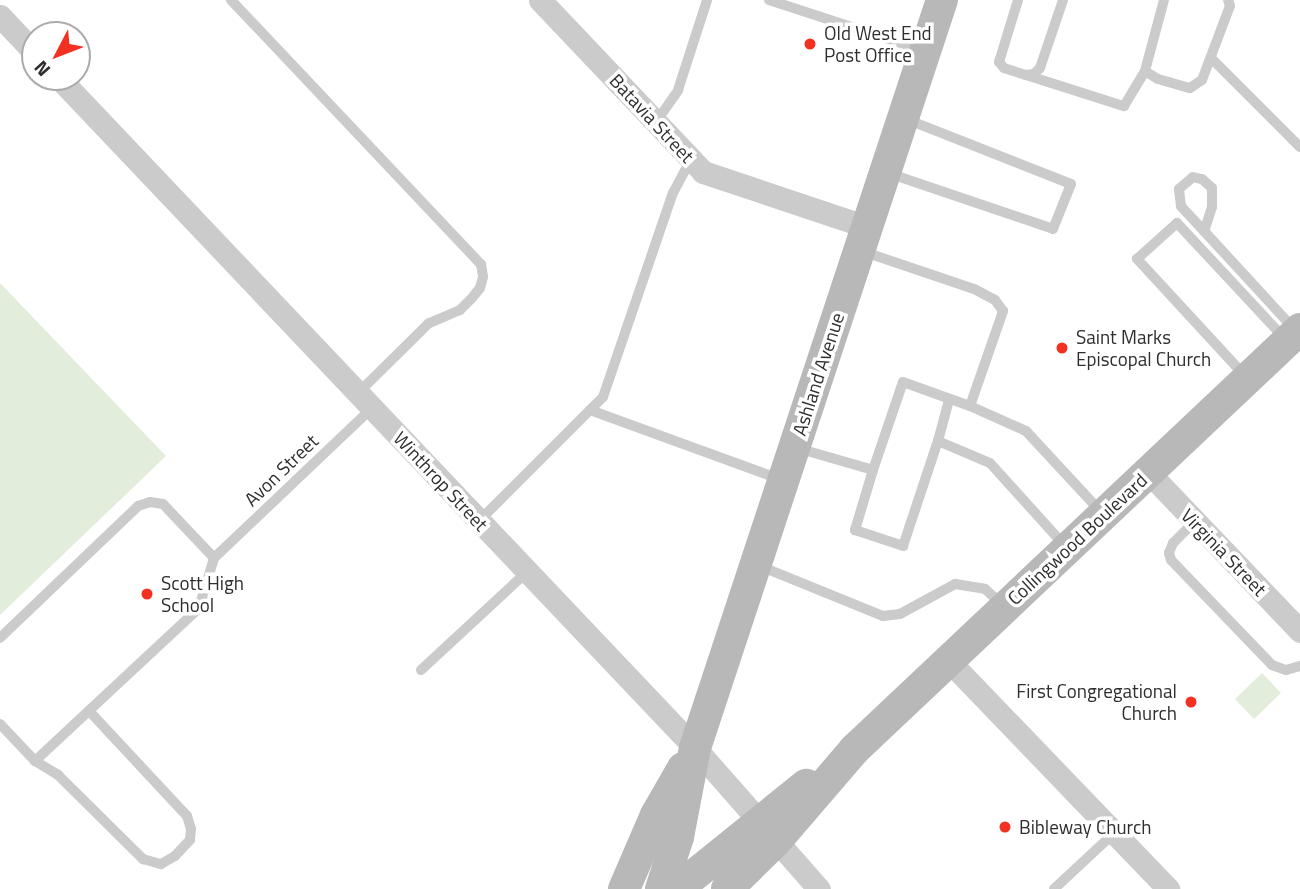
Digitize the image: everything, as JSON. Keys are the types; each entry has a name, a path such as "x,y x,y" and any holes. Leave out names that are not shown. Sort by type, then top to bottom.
{"street":[{"name":"Batavia Street","path":"540,0 703,172 863,238"},
{"name":"Ashland Avenue","path":"661,889 678,837 695,748 885,172 905,119 942,0"},
{"path":"0,16 21,38"},
{"name":"Winthrop Street","path":"71,91 695,748 820,889"},
{"name":"Collingwood Boulevard","path":"677,889 767,831 1295,334"},
{"name":"Virginia Street","path":"1149,472 1300,631"},
{"path":"948,660 1168,889"},
{"name":"Ashland Avenue","path":"624,889 656,815 695,748"},
{"name":"Collingwood Boulevard","path":"727,889 767,831"}],"lane":[{"name":"Avon Street","path":"214,558 365,400 429,323 460,310 480,288 483,277 481,264 230,0"},
{"path":"656,122 678,90 707,0"},
{"path":"769,0 925,51"},
{"path":"1018,0 999,62 1004,68 1124,106 1144,71 1164,0"},
{"path":"1026,75 1034,74 1040,68 1063,0"},
{"path":"1144,71 1158,79 1190,88 1202,80 1230,6 1227,0"},
{"path":"1211,58 1300,147"},
{"path":"885,172 1053,229 1071,184 905,119"},
{"path":"479,521 603,397 673,193 691,159"},
{"path":"1204,231 1212,207 1212,188 1202,178 1193,177 1179,189 1181,206 1295,334"},
{"path":"1248,379 1137,259 1177,223 1295,334"},
{"path":"863,238 974,289 995,300 1003,311 970,406"},
{"path":"949,400 902,546 855,530 903,382 970,406 1026,431 1104,515"},
{"path":"590,410 783,480"},
{"path":"938,441 990,463 1068,548"},
{"path":"794,447 873,470"},
{"path":"0,638 138,506 150,502 163,504 214,558 199,608 35,761"},
{"path":"1195,521 1173,543 1169,553 1171,560 1272,665 1286,670 1300,666"},
{"path":"755,564 883,616 900,614 955,584 985,589 1005,607"},
{"path":"421,670 527,572"},
{"path":"0,724 35,761 58,775 143,859 161,864 175,856 190,840 191,829 187,816 89,711"},
{"path":"1054,889 1114,833"}],"green space":[{"path":"0,283 166,456 0,615"},
{"path":"1262,673 1281,693 1254,719 1235,699"}],"place":[{"name":"Old West End Post Office","path":"810,44"},
{"name":"Saint Marks Episcopal Church","path":"1062,348"},
{"name":"Scott High School","path":"147,594"},
{"name":"First Congregational Church","path":"1191,702"},
{"name":"Bibleway Church","path":"1005,827"}]}
